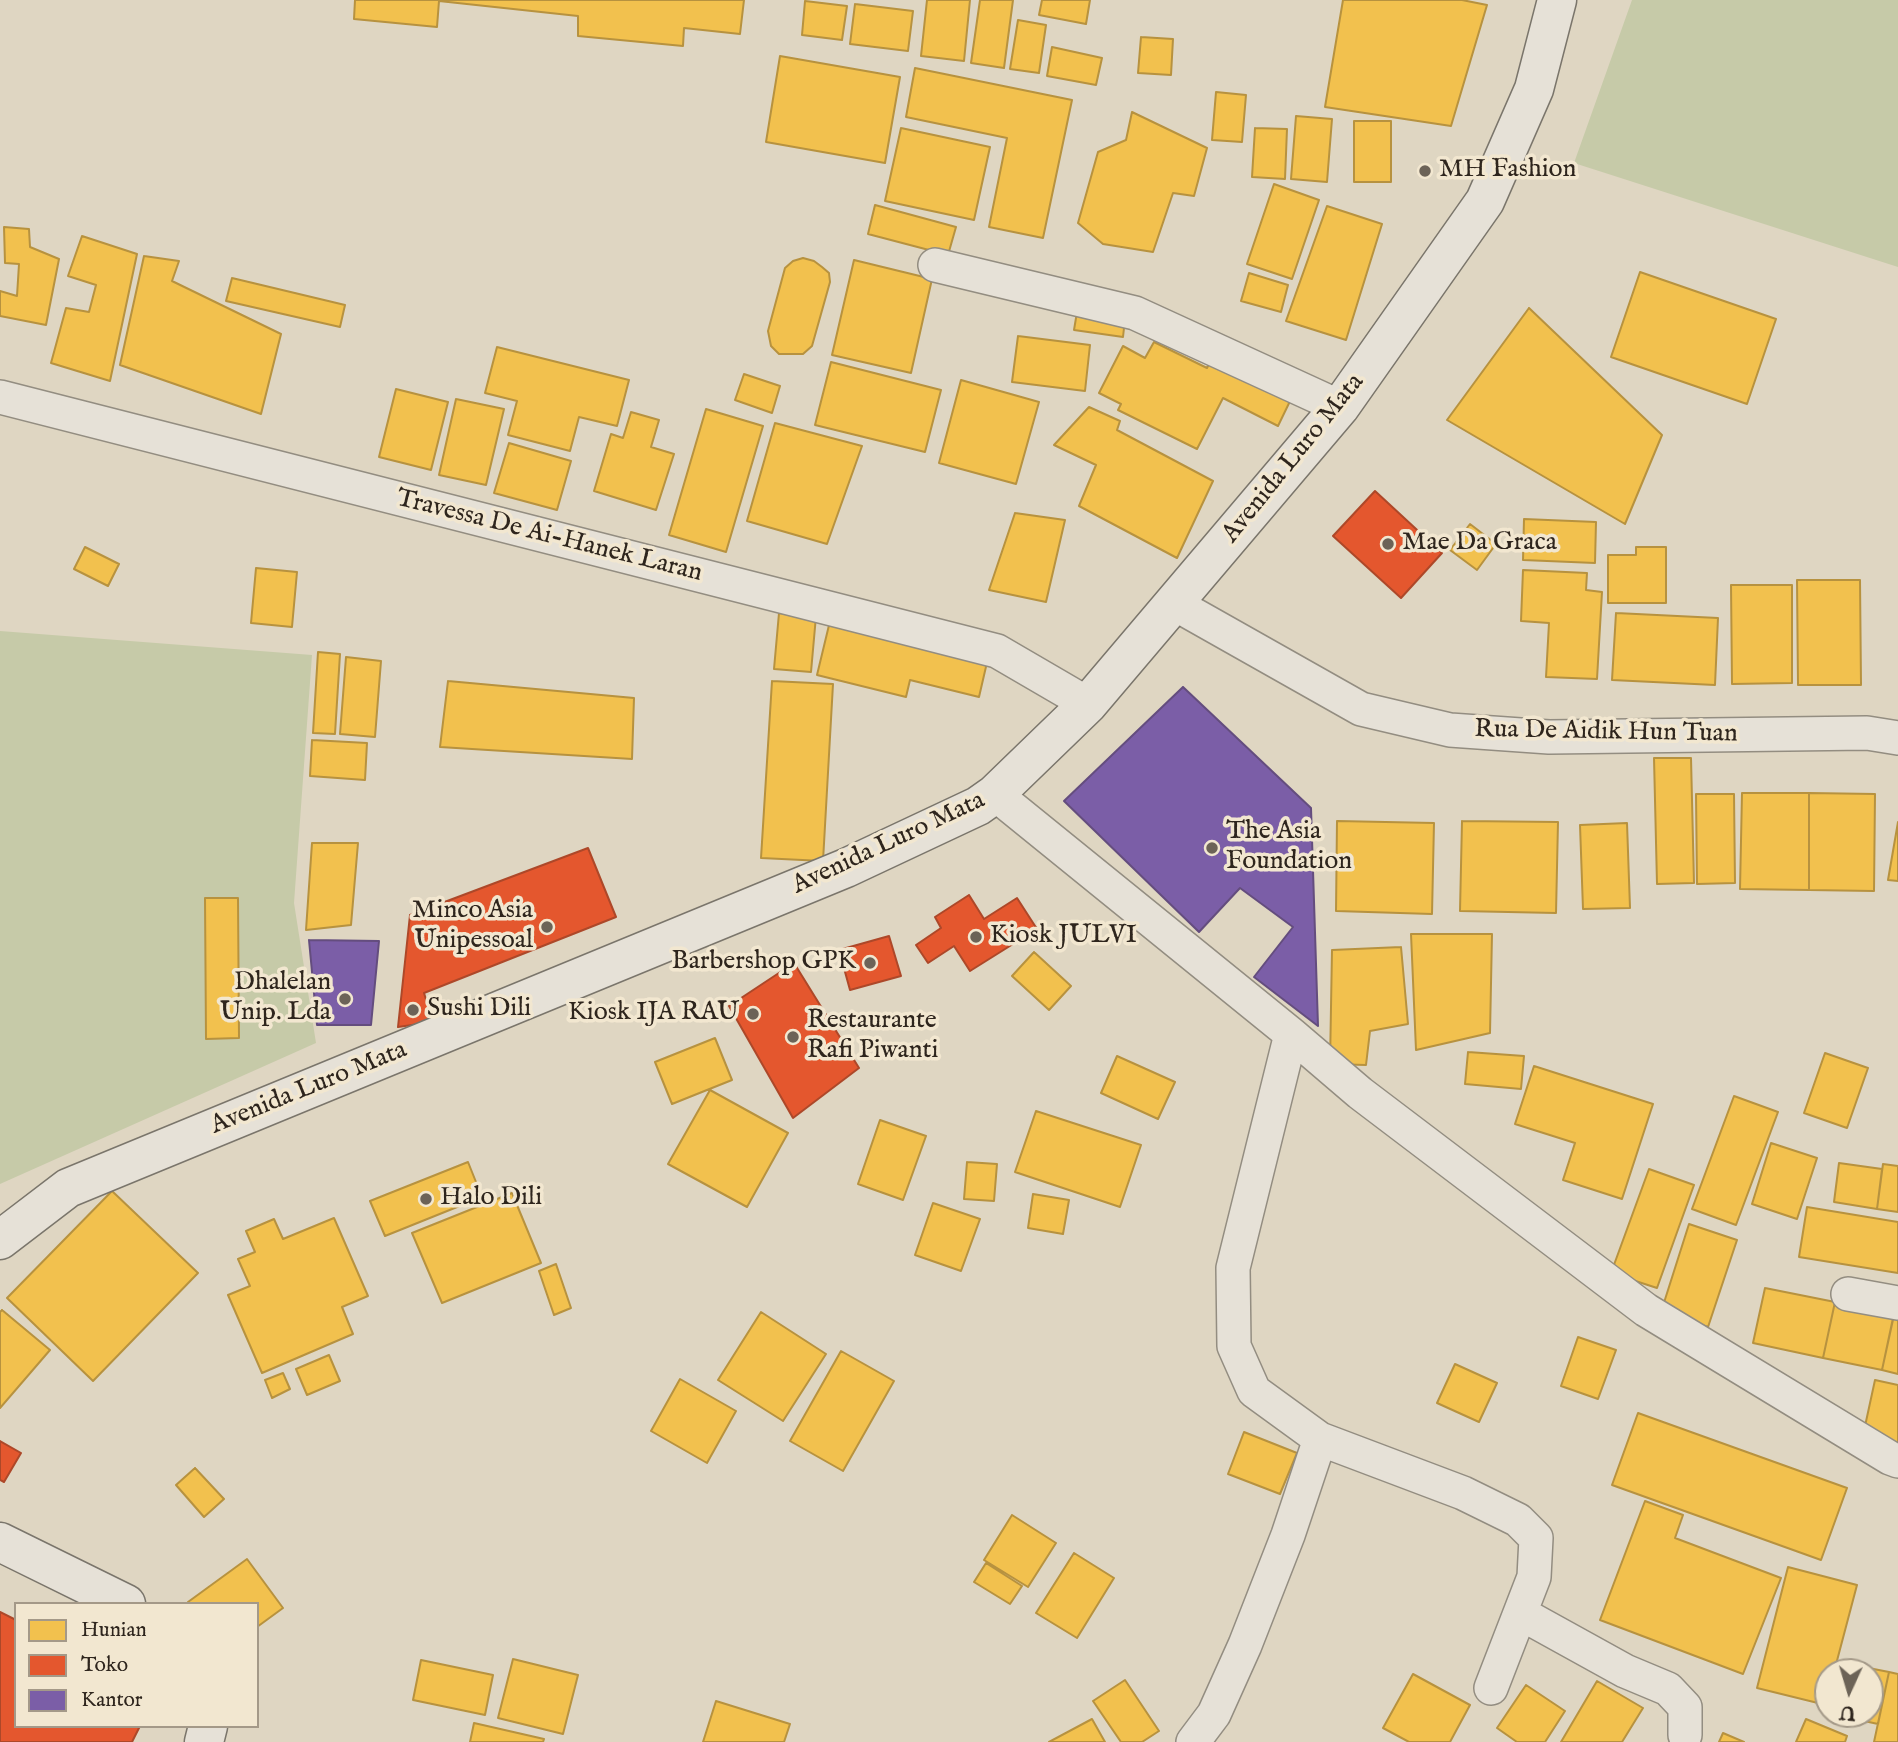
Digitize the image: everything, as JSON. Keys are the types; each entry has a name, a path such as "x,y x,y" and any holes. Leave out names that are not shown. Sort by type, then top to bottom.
{"main road":[{"name":"Avenida Luro Mata","path":"0,1240 68,1188 846,868 978,806 995,794 1088,704 1340,407 1485,201 1534,89 1557,0"},
{"path":"0,1542 123,1602"}],"street":[{"path":"935,265 1135,313 1340,407"},
{"name":"Travessa De Ai-Hanek Laran","path":"0,397 997,651 1088,704"},
{"name":"Rua De Aidik Hun Tuan","path":"1175,604 1361,709 1450,730 1549,737 1867,733 1898,738"},
{"path":"995,794 1292,1034 1360,1093 1646,1310 1898,1461"},
{"path":"1292,1034 1233,1268 1234,1346 1254,1391 1320,1439 1463,1493 1518,1520 1536,1538 1534,1577 1490,1688"},
{"path":"1848,1294 1898,1303"},
{"path":"1193,1742 1214,1714 1245,1645 1288,1535 1320,1439"},
{"path":"1520,1613 1625,1671 1668,1689 1685,1707 1685,1735"}],"green space":[{"path":"1632,0 1898,0 1898,267 1574,163"},
{"path":"0,631 312,655 294,903 316,1043 0,1184"}],"building: Hunian":[{"path":"355,0 744,0 740,34 684,28 683,46 578,36 578,16 439,1 437,27 354,19"},
{"path":"927,0 970,0 964,61 921,56"},
{"path":"980,0 1013,0 1004,68 971,63"},
{"path":"1042,0 1090,0 1086,24 1039,15"},
{"path":"1343,0 1462,0 1487,5 1451,126 1325,107"},
{"path":"805,1 847,6 842,40 802,35"},
{"path":"855,4 913,11 908,51 850,44"},
{"path":"1018,20 1046,25 1039,73 1010,69"},
{"path":"1141,37 1173,39 1171,75 1138,73"},
{"path":"1052,47 1102,58 1096,85 1047,76"},
{"path":"780,56 900,77 885,163 766,142"},
{"path":"915,68 1072,100 1043,238 989,227 1007,138 906,117"},
{"path":"1216,92 1246,95 1242,142 1212,140"},
{"path":"1132,112 1207,148 1194,196 1173,193 1153,252 1103,244 1078,223 1098,152 1126,140"},
{"path":"1296,116 1332,119 1327,182 1291,179"},
{"path":"1354,121 1391,121 1391,182 1354,182"},
{"path":"901,128 990,147 974,220 885,201"},
{"path":"1255,128 1287,129 1285,179 1252,177"},
{"path":"1274,184 1319,200 1292,279 1247,264"},
{"path":"875,205 956,227 948,255 868,234"},
{"path":"1327,206 1382,224 1346,340 1286,321"},
{"path":"4,227 29,229 30,247 59,259 46,325 0,316 0,291 17,296 19,264 5,263"},
{"path":"82,236 137,254 110,381 51,363 66,308 89,312 96,285 68,276"},
{"path":"144,256 179,261 172,281 281,334 261,414 120,365"},
{"path":"803,258 814,261 829,273 830,282 812,346 803,354 779,354 771,346 768,331 785,268 793,261"},
{"path":"854,260 932,279 911,373 832,355"},
{"path":"1640,272 1776,319 1747,404 1611,357"},
{"path":"1249,273 1288,285 1281,312 1241,301"},
{"path":"232,278 345,305 340,327 226,301"},
{"path":"1529,308 1662,435 1625,524 1447,420"},
{"path":"1077,312 1125,319 1123,337 1074,330"},
{"path":"1018,336 1090,345 1085,391 1012,382"},
{"path":"1154,342 1207,368 1212,358 1292,397 1278,426 1223,398 1197,449 1118,410 1121,404 1099,393 1123,346 1145,358"},
{"path":"497,347 629,380 617,426 579,417 570,451 508,435 517,401 485,393"},
{"path":"831,362 941,390 925,452 815,425"},
{"path":"744,374 780,386 772,413 735,400"},
{"path":"961,380 1039,402 1016,484 939,463"},
{"path":"396,389 448,402 431,470 379,457"},
{"path":"456,399 504,409 486,485 439,475"},
{"path":"1089,407 1120,421 1117,430 1213,481 1177,558 1079,506 1096,465 1054,445"},
{"path":"706,409 763,426 726,552 669,535"},
{"path":"631,412 659,420 651,447 674,454 656,510 594,491 611,434 623,438"},
{"path":"775,423 862,446 827,544 747,521"},
{"path":"509,443 571,461 557,510 494,493"},
{"path":"1015,513 1065,520 1046,602 989,590"},
{"path":"1524,519 1596,522 1595,563 1523,560"},
{"path":"1470,524 1496,544 1477,570 1450,550"},
{"path":"85,547 119,564 108,586 74,569"},
{"path":"1636,547 1666,547 1666,603 1608,603 1608,555 1636,555"},
{"path":"256,568 297,572 292,627 251,623"},
{"path":"1523,570 1587,573 1586,590 1602,592 1597,679 1546,677 1549,623 1521,621"},
{"path":"1797,580 1860,580 1861,685 1798,685"},
{"path":"1731,585 1792,585 1792,683 1732,684"},
{"path":"779,613 816,616 811,672 774,669"},
{"path":"1616,613 1718,618 1715,685 1612,680"},
{"path":"830,621 988,658 979,697 910,680 906,697 817,675"},
{"path":"318,652 340,654 335,734 313,733"},
{"path":"346,657 381,661 375,737 340,734"},
{"path":"448,681 634,698 632,759 440,747"},
{"path":"772,681 833,684 823,861 761,858"},
{"path":"312,740 367,743 365,780 310,776"},
{"path":"1654,758 1691,758 1694,883 1657,884"},
{"path":"1742,793 1809,793 1809,890 1740,889"},
{"path":"1809,793 1875,794 1874,891 1809,890"},
{"path":"1696,794 1734,794 1735,883 1697,884"},
{"path":"1337,821 1434,823 1432,914 1336,911"},
{"path":"1462,821 1558,822 1556,913 1460,911"},
{"path":"1898,822 1898,881 1888,880"},
{"path":"1627,823 1630,908 1583,909 1580,825"},
{"path":"312,843 358,843 351,925 306,930"},
{"path":"205,898 238,898 239,1038 206,1039"},
{"path":"1411,934 1492,934 1490,1033 1416,1050"},
{"path":"1401,947 1408,1024 1370,1031 1366,1065 1330,1064 1332,950"},
{"path":"1034,952 1071,986 1049,1010 1012,976"},
{"path":"715,1038 732,1080 672,1104 655,1062"},
{"path":"1468,1052 1524,1056 1521,1089 1465,1084"},
{"path":"1825,1053 1868,1068 1847,1128 1804,1113"},
{"path":"1117,1056 1175,1082 1158,1119 1101,1093"},
{"path":"1534,1066 1653,1104 1622,1199 1563,1180 1575,1143 1515,1124"},
{"path":"710,1090 788,1133 747,1207 668,1164"},
{"path":"1734,1096 1778,1112 1736,1225 1692,1209"},
{"path":"1036,1111 1141,1145 1120,1207 1015,1172"},
{"path":"880,1120 926,1136 903,1200 858,1184"},
{"path":"1771,1143 1817,1158 1797,1219 1752,1204"},
{"name":"Halo Dili","path":"468,1162 482,1197 385,1236 370,1201"},
{"path":"967,1162 997,1164 994,1201 964,1199"},
{"path":"1839,1163 1882,1169 1877,1209 1834,1202"},
{"path":"1883,1164 1898,1166 1898,1212 1877,1209"},
{"path":"1649,1169 1694,1185 1657,1288 1611,1273"},
{"path":"112,1191 198,1273 93,1381 7,1298"},
{"path":"512,1193 541,1263 442,1303 412,1233"},
{"path":"1033,1194 1069,1200 1063,1234 1028,1228"},
{"path":"933,1203 980,1219 961,1271 915,1255"},
{"path":"1807,1207 1898,1222 1898,1273 1799,1257"},
{"path":"334,1218 368,1296 342,1307 353,1334 262,1373 228,1295 250,1286 238,1259 255,1252 246,1231 274,1219 283,1239"},
{"path":"1689,1224 1737,1240 1708,1327 1661,1312"},
{"path":"556,1264 571,1308 554,1315 539,1271"},
{"path":"1765,1288 1835,1302 1823,1358 1753,1343"},
{"path":"1835,1302 1894,1315 1882,1370 1823,1358"},
{"path":"1898,1304 1898,1374 1882,1370"},
{"path":"2,1310 50,1350 0,1408 0,1312"},
{"path":"761,1312 826,1354 783,1421 718,1380"},
{"path":"1578,1337 1616,1350 1598,1399 1561,1386"},
{"path":"841,1351 894,1381 843,1471 790,1441"},
{"path":"329,1355 340,1381 307,1395 296,1369"},
{"path":"1455,1364 1497,1383 1479,1422 1437,1403"},
{"path":"283,1373 290,1389 272,1398 265,1380"},
{"path":"680,1379 736,1411 707,1463 651,1431"},
{"path":"1875,1380 1898,1385 1898,1447 1862,1440"},
{"path":"1638,1413 1847,1488 1821,1560 1612,1485"},
{"path":"1244,1432 1297,1453 1280,1494 1228,1474"},
{"path":"195,1468 224,1499 204,1517 176,1485"},
{"path":"1645,1501 1683,1515 1675,1538 1781,1578 1743,1674 1600,1620"},
{"path":"1012,1515 1056,1543 1028,1587 984,1560"},
{"path":"1074,1553 1114,1578 1077,1638 1036,1613"},
{"path":"247,1559 283,1608 259,1626 259,1602 188,1602"},
{"path":"986,1563 1022,1586 1010,1604 974,1582"},
{"path":"1788,1567 1857,1585 1838,1658 1814,1658 1814,1702 1757,1688"},
{"path":"513,1659 578,1675 563,1734 498,1718"},
{"path":"421,1660 493,1675 485,1715 413,1700"},
{"path":"1884,1671 1889,1672 1884,1696"},
{"path":"1889,1672 1898,1674 1898,1742 1874,1742 1877,1728 1884,1728 1884,1695"},
{"path":"1413,1674 1470,1705 1450,1742 1409,1742 1383,1728"},
{"path":"1125,1680 1159,1731 1142,1742 1121,1742 1093,1701"},
{"path":"1597,1681 1643,1708 1622,1742 1561,1742"},
{"path":"1526,1685 1565,1711 1545,1742 1517,1742 1497,1728"},
{"path":"716,1701 790,1724 784,1742 703,1742"},
{"path":"1092,1719 1105,1742 1049,1742"},
{"path":"1806,1719 1814,1722 1814,1728 1828,1728 1847,1736 1845,1742 1796,1742"},
{"path":"474,1723 544,1739 543,1742 470,1742"},
{"path":"1723,1733 1744,1742 1719,1742"}],"building: Toko":[{"name":"Mae Da Graca","path":"1375,491 1442,553 1401,598 1333,536"},
{"path":"588,848 616,917 424,993 433,1022 398,1027 410,915"},
{"name":"Kiosk JULVI","path":"969,895 984,919 1017,898 1037,929 970,971 954,946 928,963 916,945 941,928 935,917"},
{"name":"Barbershop GPK","path":"889,936 901,976 850,990 839,950"},
{"name":"Restaurante Rafi Piwanti","path":"794,963 859,1068 793,1118 729,1006"},
{"path":"0,1441 21,1453 4,1482 0,1480"},
{"path":"0,1612 14,1619 14,1728 139,1728 132,1742 0,1742"}],"building: Kantor":[{"name":"The Asia Foundation","path":"1183,687 1311,808 1318,1026 1254,977 1293,927 1240,888 1199,932 1064,801"},
{"path":"309,940 379,941 371,1025 317,1025"}],"place":[{"name":"MH Fashion","path":"1425,171"},
{"name":"Mae Da Graca","path":"1388,544"},
{"name":"The Asia Foundation","path":"1212,848"},
{"name":"Minco Asia Unipessoal","path":"547,927"},
{"name":"Kiosk JULVI","path":"976,937"},
{"name":"Barbershop GPK","path":"870,963"},
{"name":"Dhalelan Unip. Lda","path":"345,999"},
{"name":"Sushi Dili","path":"413,1010"},
{"name":"Kiosk IJA RAU","path":"753,1014"},
{"name":"Restaurante Rafi Piwanti","path":"793,1037"},
{"name":"Halo Dili","path":"426,1199"}]}
